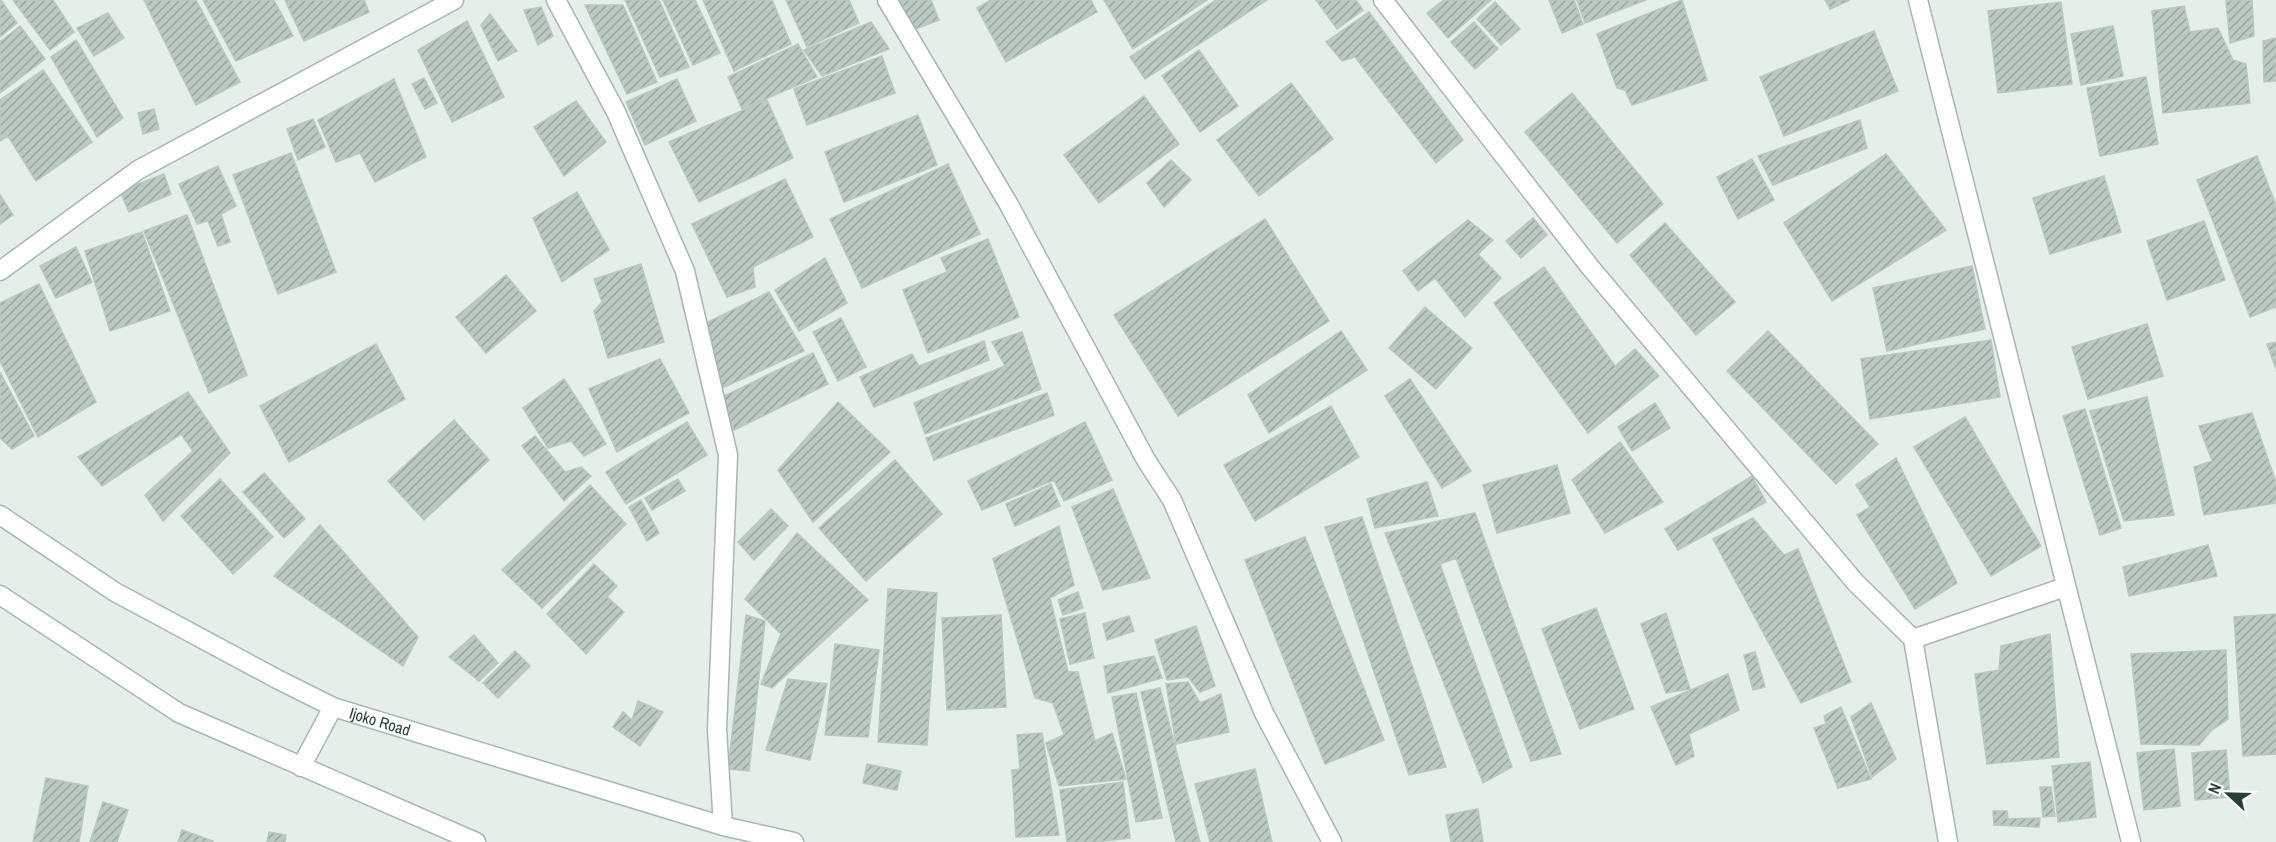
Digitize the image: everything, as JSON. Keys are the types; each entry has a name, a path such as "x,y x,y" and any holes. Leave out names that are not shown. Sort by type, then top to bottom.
{"street":[{"path":"0,271 138,170 454,0"},
{"path":"556,0 616,112 685,271 728,455 717,729 723,826"},
{"path":"887,0 1008,203 1146,460 1172,500 1264,713 1332,842"},
{"path":"1383,0 1590,267 1855,582 1913,639 1948,842"},
{"path":"1918,0 2131,842"},
{"name":"Ijoko Road","path":"0,516 115,592 333,707 723,826 794,842"},
{"path":"1913,639 2065,587"},
{"path":"0,595 179,712 476,842"},
{"path":"302,767 333,707"}],"building":[{"path":"13,0 53,0 74,32 50,50"},
{"path":"144,0 196,0 240,82 196,105"},
{"path":"203,0 274,0 293,36 236,61"},
{"path":"285,0 364,0 369,12 304,41"},
{"path":"625,0 659,0 689,67 660,77"},
{"path":"663,0 695,0 720,53 693,65"},
{"path":"703,0 772,0 791,44 734,71"},
{"path":"786,0 849,0 859,23 807,47"},
{"path":"900,0 931,0 939,20 913,30"},
{"path":"991,0 1091,0 1097,12 1006,62 977,8"},
{"path":"1104,0 1207,0 1133,49"},
{"path":"1216,0 1267,0 1145,79 1130,57"},
{"path":"1316,0 1356,0 1363,10 1337,29"},
{"path":"1444,0 1491,0 1448,38 1427,13"},
{"path":"1549,0 1574,0 1583,24 1562,33"},
{"path":"1577,0 1646,0 1585,23"},
{"path":"1682,0 1707,80 1632,105 1625,90 1617,88 1597,34"},
{"path":"1825,0 1850,0 1830,9"},
{"path":"2252,0 2254,36 2230,43 2226,1"},
{"path":"0,1 17,23 0,37"},
{"path":"1495,2 1520,29 1501,45 1477,19"},
{"path":"2061,2 2072,84 1998,93 1988,11"},
{"path":"585,5 623,5 657,82 627,94"},
{"path":"2184,6 2190,32 2218,28 2233,60 2246,64 2250,103 2163,113 2152,11"},
{"path":"541,7 553,36 538,45 524,10"},
{"path":"1369,12 1463,140 1436,163 1355,57 1342,61 1326,42"},
{"path":"108,13 124,38 94,56 77,28"},
{"path":"490,14 517,51 498,61 481,25"},
{"path":"467,21 504,97 452,122 418,50"},
{"path":"871,22 889,49 822,76 804,50"},
{"path":"1474,22 1498,49 1475,69 1451,42"},
{"path":"20,26 45,59 0,93 0,42"},
{"path":"2113,26 2123,76 2081,85 2071,34"},
{"path":"1874,31 1898,91 1784,136 1760,77"},
{"path":"2276,38 2276,81 2264,82 2263,41"},
{"path":"76,40 123,118 97,137 51,57"},
{"path":"798,44 817,77 742,109 728,77"},
{"path":"1199,50 1238,106 1200,132 1162,76"},
{"path":"882,56 895,93 807,125 794,89"},
{"path":"43,70 92,142 36,181 8,136 0,141 0,100"},
{"path":"2146,77 2158,144 2100,156 2087,88"},
{"path":"424,78 437,103 425,109 412,84"},
{"path":"394,79 426,157 375,182 360,153 336,162 318,120"},
{"path":"677,79 696,121 645,145 626,102"},
{"path":"1291,83 1333,139 1259,196 1217,140"},
{"path":"1572,93 1663,204 1617,243 1525,132"},
{"path":"1144,96 1179,144 1099,203 1064,155"},
{"path":"767,100 793,158 699,202 669,142"},
{"path":"576,101 606,142 564,176 534,127"},
{"path":"154,109 159,129 143,134 138,113"},
{"path":"918,115 937,165 844,202 825,152"},
{"path":"313,119 325,147 298,160 287,129"},
{"path":"1860,120 1867,148 1773,185 1758,156"},
{"path":"291,153 336,272 278,294 233,175"},
{"path":"1886,154 1946,230 1832,301 1784,223"},
{"path":"2257,156 2276,205 2276,307 2250,317 2197,180"},
{"path":"1752,159 1774,200 1738,219 1717,177"},
{"path":"1171,160 1191,180 1164,207 1147,183"},
{"path":"948,164 980,234 862,288 830,219"},
{"path":"218,166 236,206 221,214 230,242 218,246 208,221 197,224 179,184"},
{"path":"164,174 171,194 129,212 120,191"},
{"path":"2104,176 2121,232 2050,254 2033,198"},
{"path":"785,179 813,237 753,267 755,287 727,297 692,224"},
{"path":"577,192 609,250 562,282 533,218"},
{"path":"0,195 13,215 0,224"},
{"path":"187,215 247,375 209,393 144,231"},
{"path":"1533,218 1547,235 1521,258 1506,241"},
{"path":"1265,219 1329,321 1178,416 1114,315"},
{"path":"1468,220 1493,240 1478,254 1501,278 1465,317 1435,278 1418,291 1403,271"},
{"path":"2204,221 2225,280 2167,300 2147,241"},
{"path":"1665,223 1735,302 1696,335 1630,255"},
{"path":"142,232 170,311 110,331 85,251"},
{"path":"988,239 1019,317 928,353 903,290 947,272 941,258"},
{"path":"76,247 92,282 56,298 40,266"},
{"path":"825,258 847,303 799,331 775,290"},
{"path":"641,264 664,342 608,358 594,311 602,302 594,279"},
{"path":"1972,266 1985,329 1887,351 1873,288"},
{"path":"1544,267 1615,366 1635,349 1659,376 1588,433 1494,303"},
{"path":"506,275 536,311 486,353 456,317"},
{"path":"39,284 96,402 38,437 0,361 0,303"},
{"path":"769,292 804,351 718,390 704,324"},
{"path":"1425,307 1472,348 1436,389 1389,348"},
{"path":"841,318 866,367 838,381 813,332"},
{"path":"2147,324 2163,376 2088,399 2072,347"},
{"path":"1341,331 1367,370 1269,433 1248,395"},
{"path":"1768,331 1878,444 1836,484 1727,371"},
{"path":"1022,332 1041,389 925,434 914,403 1005,366 992,342"},
{"path":"1991,340 2000,397 1870,419 1861,359"},
{"path":"984,341 989,360 874,407 860,377 912,354 919,366"},
{"path":"2276,342 2276,369 2267,344"},
{"path":"376,344 405,399 289,462 260,406"},
{"path":"813,353 828,384 734,430 720,398"},
{"path":"660,359 689,413 617,452 589,389"},
{"path":"0,372 34,436 12,449 0,438"},
{"path":"564,379 606,444 584,456 571,441 548,448 523,408"},
{"path":"1410,379 1471,471 1442,488 1385,396"},
{"path":"188,392 230,453 163,521 145,495 193,451 181,434 102,486 78,457"},
{"path":"1047,393 1054,415 934,460 926,438"},
{"path":"2147,397 2174,515 2124,521 2090,411"},
{"path":"838,402 890,452 813,522 778,470"},
{"path":"1655,403 1670,428 1632,451 1618,427"},
{"path":"1331,406 1359,457 1255,521 1224,465"},
{"path":"2085,409 2121,528 2100,535 2063,416"},
{"path":"2252,413 2276,482 2276,503 2204,515 2194,467 2212,461 2199,426"},
{"path":"1965,417 2041,546 1991,576 1914,447"},
{"path":"454,420 489,460 424,520 388,481"},
{"path":"687,422 707,455 626,504 606,472"},
{"path":"1085,422 1112,480 1064,501 1054,480 982,510 968,481"},
{"path":"535,436 565,472 581,467 591,476 564,501 522,446"},
{"path":"1620,442 1663,502 1605,533 1572,480"},
{"path":"1896,458 1957,583 1915,609 1857,515 1870,507 1856,485"},
{"path":"895,460 942,514 866,581 819,528"},
{"path":"1557,465 1570,513 1497,533 1483,485"},
{"path":"264,473 305,519 284,538 243,492"},
{"path":"1752,476 1766,502 1678,550 1665,529"},
{"path":"220,479 273,537 233,574 181,516"},
{"path":"678,479 685,491 652,510 645,498"},
{"path":"1427,482 1438,516 1375,528 1367,499"},
{"path":"1051,484 1060,506 1015,526 1006,504"},
{"path":"590,485 626,524 542,608 502,570"},
{"path":"1113,489 1150,578 1103,590 1072,507"},
{"path":"641,500 659,533 647,541 629,507"},
{"path":"771,509 788,526 754,560 738,542"},
{"path":"1475,513 1561,754 1531,761 1456,558 1440,564 1512,767 1483,783 1385,533"},
{"path":"1362,517 1446,767 1409,775 1325,527"},
{"path":"1753,518 1784,555 1798,549 1851,682 1801,703 1713,539"},
{"path":"320,525 418,637 403,666 274,576"},
{"path":"1059,526 1074,585 1050,598 1068,672 1078,672 1095,741 1112,733 1126,779 1059,786 1046,743 1064,735 1053,703 1035,698 993,559"},
{"path":"797,533 868,600 772,688 761,684 781,634 745,599"},
{"path":"1305,537 1384,740 1325,764 1245,560"},
{"path":"2208,545 2217,576 2129,596 2123,567"},
{"path":"594,564 617,586 607,597 624,612 586,654 547,614"},
{"path":"888,589 937,593 927,745 878,742"},
{"path":"1078,592 1083,608 1063,615 1058,600"},
{"path":"1596,608 1634,709 1580,729 1542,629"},
{"path":"1085,613 1094,658 1070,664 1060,619"},
{"path":"1666,613 1690,689 1666,693 1641,624"},
{"path":"2276,614 2276,754 2243,756 2234,617"},
{"path":"746,615 765,621 749,771 728,769"},
{"path":"1001,615 1006,707 947,710 942,618"},
{"path":"1129,616 1134,631 1107,640 1103,624"},
{"path":"1196,626 1215,686 1200,692 1188,677 1167,680 1155,640"},
{"path":"2050,634 2059,757 1987,764 1975,674 1999,670 2001,646"},
{"path":"474,635 498,663 479,681 449,657"},
{"path":"835,644 879,650 868,737 825,735"},
{"path":"2226,650 2228,719 2212,730 2199,745 2141,744 2131,654"},
{"path":"515,651 530,666 498,698 483,683"},
{"path":"1755,652 1765,687 1753,690 1744,655"},
{"path":"1154,656 1162,678 1108,693 1104,666"},
{"path":"1728,674 1739,710 1689,734 1694,756 1676,765 1651,707"},
{"path":"788,679 827,684 810,760 766,750"},
{"path":"1188,682 1200,703 1221,694 1229,732 1176,744 1166,684"},
{"path":"1160,688 1200,842 1176,842 1141,692"},
{"path":"1136,693 1162,818 1136,822 1112,697"},
{"path":"638,701 663,712 640,746 613,727 623,712 632,720"},
{"path":"1871,703 1896,759 1872,777 1851,717"},
{"path":"1841,707 1871,779 1838,788 1814,728 1826,724 1824,716"},
{"path":"1042,733 1059,835 1016,837 1012,770 1020,769 1017,735"},
{"path":"2174,749 2180,806 2144,810 2137,753"},
{"path":"2226,750 2230,797 2195,800 2192,753"},
{"path":"2090,762 2096,817 2058,822 2052,766"},
{"path":"867,764 901,771 897,790 863,783"},
{"path":"1255,769 1272,842 1210,842 1195,784"},
{"path":"46,778 88,786 79,842 33,842"},
{"path":"1123,782 1130,838 1097,842 1067,842 1060,790"},
{"path":"2040,787 2051,787 2055,816 2043,817"},
{"path":"103,802 128,810 117,842 90,842"},
{"path":"1478,809 1483,842 1451,842 1446,815"},
{"path":"1993,811 2007,811 2008,819 2040,818 2039,827 1994,825"},
{"path":"182,830 213,841 213,842 178,842"},
{"path":"269,832 286,835 285,842 267,842"}]}
